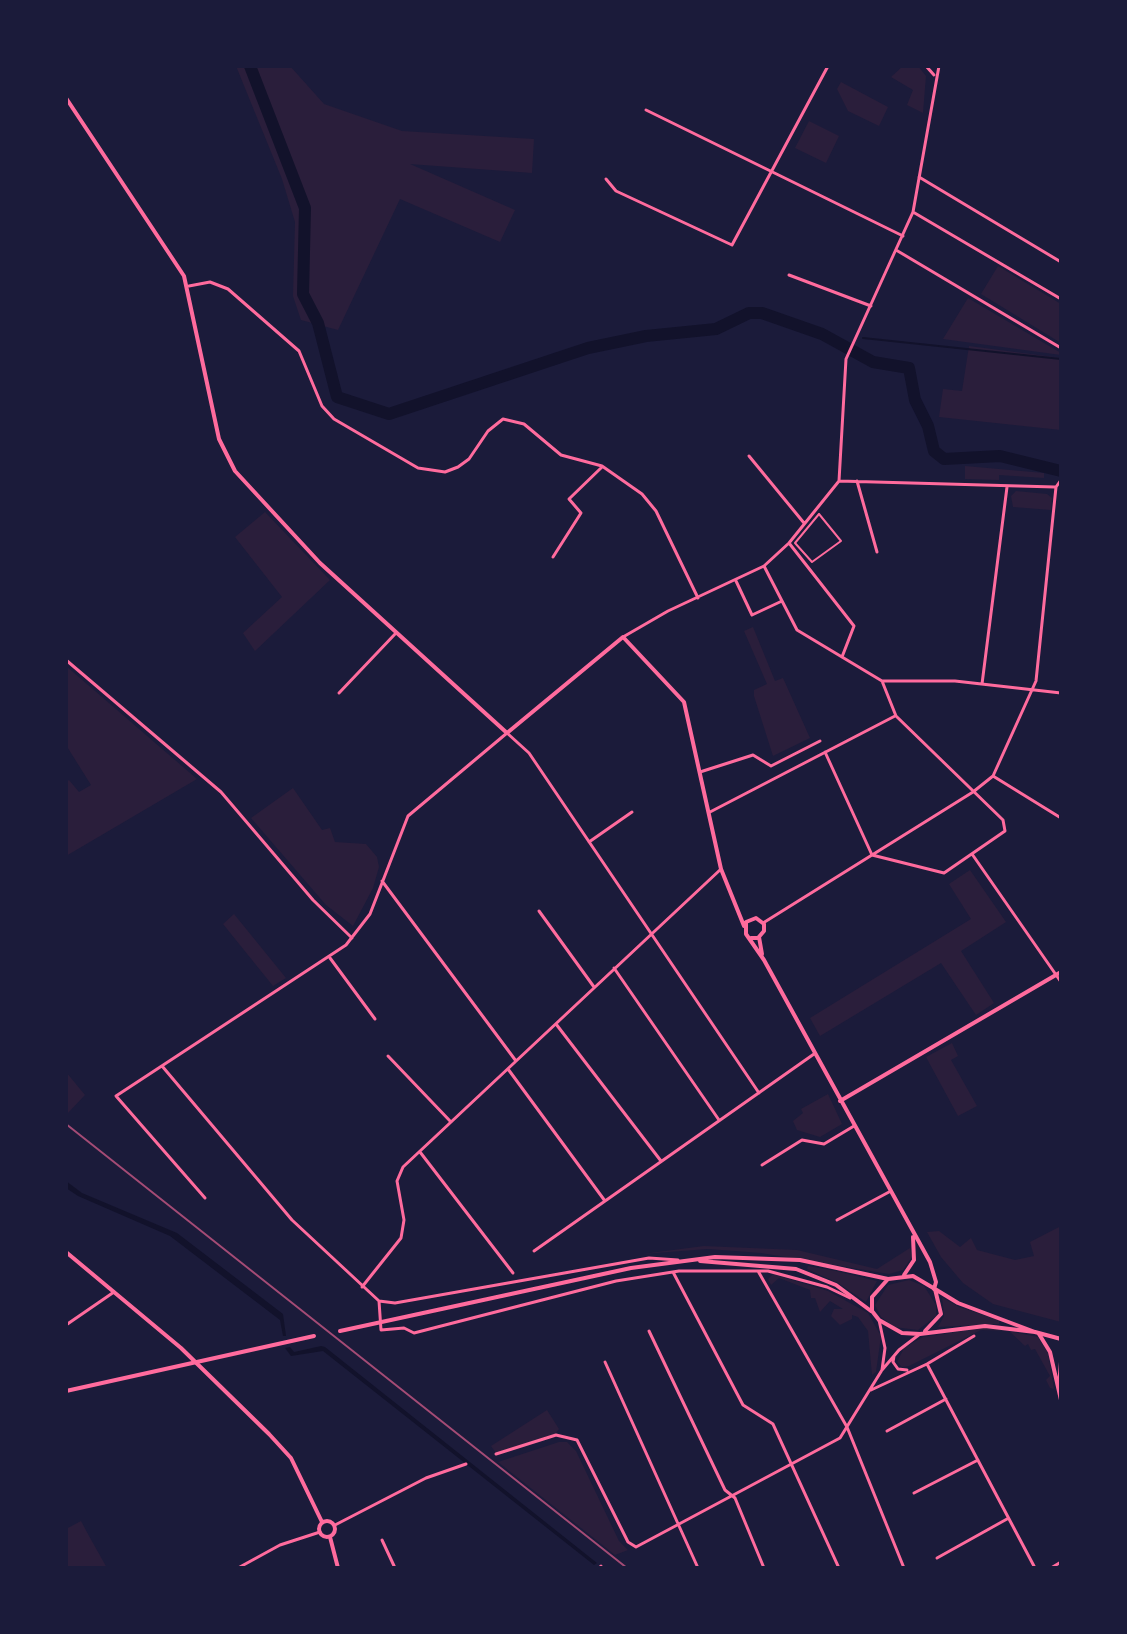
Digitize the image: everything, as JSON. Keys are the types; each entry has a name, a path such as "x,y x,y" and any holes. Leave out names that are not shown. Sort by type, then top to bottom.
{"street":[{"path":"606,179 616,191 732,245 828,66"},
{"path":"926,66 935,76"},
{"path":"205,1198 116,1096 330,958 366,922 408,816 623,637 764,566 789,543 839,481 846,359 913,212 939,66"},
{"path":"66,98 177,260 189,286 217,429 230,464 320,563 529,753 759,1093"},
{"path":"646,110 903,236"},
{"path":"919,177 1061,262"},
{"path":"913,212 1061,299"},
{"path":"896,250 1061,348"},
{"path":"789,275 871,306"},
{"path":"189,286 210,282 228,289 299,351 322,406 334,419 418,468 445,472 458,467 469,459 488,431 503,419 524,424 561,455 602,466 642,494 656,511 698,598"},
{"path":"749,456 804,523"},
{"path":"553,557 581,513 569,499 602,466"},
{"path":"764,960 759,937 765,922 973,792 993,776 1031,690 1040,646 1056,487 1061,480"},
{"path":"839,481 1056,487"},
{"path":"857,481 877,552"},
{"path":"982,684 1007,487"},
{"path":"819,514 841,541 812,562 795,543 819,514"},
{"path":"789,543 854,626 842,657"},
{"path":"764,566 797,630 882,681 982,684 1061,693"},
{"path":"736,581 752,615 782,601"},
{"path":"339,693 396,633"},
{"path":"496,1454 561,1434 577,1440 633,1546 840,1438 894,1355 941,1314 930,1262 744,926 721,869 684,702 623,637"},
{"path":"66,660 221,792 313,900 352,938"},
{"path":"872,855 942,873 1006,827 896,716 882,681"},
{"path":"710,812 896,716"},
{"path":"700,772 753,755 771,766 820,741"},
{"path":"825,752 872,855"},
{"path":"993,776 1061,818"},
{"path":"588,842 632,812"},
{"path":"972,854 1058,973 1061,982"},
{"path":"362,1287 401,1238 404,1220 398,1177 451,1122 721,869"},
{"path":"382,881 516,1061"},
{"path":"735,903 754,918 765,922"},
{"path":"539,911 594,987"},
{"path":"744,926 754,918"},
{"path":"751,938 759,937"},
{"path":"330,958 375,1019"},
{"path":"614,968 720,1120"},
{"path":"840,1101 1058,973"},
{"path":"556,1024 661,1161"},
{"path":"534,1251 814,1054"},
{"path":"388,1056 451,1122"},
{"path":"162,1066 292,1220 379,1301 395,1303 649,1258 775,1257 888,1279 904,1275 919,1278 958,1303 1061,1339"},
{"path":"508,1069 605,1201"},
{"path":"762,1165 802,1140 824,1144 854,1126"},
{"path":"420,1152 513,1273"},
{"path":"837,1220 889,1192"},
{"path":"904,1275 914,1260 913,1235"},
{"path":"66,1252 202,1367 291,1458 322,1522 320,1532"},
{"path":"340,1331 584,1277 681,1260"},
{"path":"689,1260 796,1269 836,1285 864,1304 877,1318 902,1333 985,1326 1037,1332"},
{"path":"379,1301 377,1310 381,1330 404,1328 414,1333 569,1292 673,1272 757,1270 819,1284 864,1304"},
{"path":"757,1270 847,1427 904,1568"},
{"path":"682,1283 685,1271"},
{"path":"673,1272 682,1283 743,1405 773,1424 839,1568"},
{"path":"882,1370 885,1348 872,1297 888,1279"},
{"path":"66,1325 114,1292"},
{"path":"649,1331 730,1495 735,1498 764,1568"},
{"path":"1037,1332 1050,1352 1061,1400"},
{"path":"66,1391 314,1336"},
{"path":"871,1390 927,1364 974,1336"},
{"path":"894,1355 893,1362 898,1369 911,1370"},
{"path":"605,1362 698,1568"},
{"path":"927,1364 1035,1568"},
{"path":"1060,1366 1060,1393"},
{"path":"887,1431 946,1399"},
{"path":"914,1493 978,1460"},
{"path":"338,1568 330,1537 335,1525 426,1478 466,1464"},
{"path":"937,1558 1008,1519"},
{"path":"322,1522 331,1521 335,1525"},
{"path":"238,1568 280,1545 320,1532 330,1537"},
{"path":"382,1540 395,1568"},
{"path":"1051,1568 1061,1562"}],"shaded area":[{"path":"236,66 290,66 324,104 402,131 534,139 532,173 410,164 515,210 500,242 400,199 338,330 301,320 293,296 295,222 282,179"},
{"path":"903,66 918,66 926,76 923,113 907,105 913,90 891,77"},
{"path":"841,82 888,107 879,126 848,111 837,89"},
{"path":"809,121 839,136 826,163 795,148"},
{"path":"998,266 1061,304 1061,343 981,294"},
{"path":"968,298 1061,353 1061,355 943,339"},
{"path":"969,346 1061,358 1061,430 939,417 943,389 962,391"},
{"path":"965,466 1044,473 1044,478 999,475 999,480 965,479"},
{"path":"1016,491 1047,494 1052,498 1051,510 1013,507 1011,496"},
{"path":"265,512 330,580 255,651 243,633 282,597 235,537"},
{"path":"753,627 775,681 783,678 810,738 773,756 754,696 754,690 767,684 744,631"},
{"path":"66,666 197,779 66,856 66,782 69,780 79,792 91,785 66,745"},
{"path":"293,788 322,830 330,828 335,842 366,844 377,857 379,867 373,888 353,926 326,905 251,818"},
{"path":"970,870 1006,922 961,951 994,1003 976,1015 941,963 820,1036 810,1018 971,919 949,884"},
{"path":"234,914 286,978 273,986 223,924"},
{"path":"952,1043 958,1056 951,1060 977,1106 958,1116 926,1057"},
{"path":"66,1072 85,1095 66,1115"},
{"path":"828,1094 842,1124 820,1137 797,1130 793,1121 803,1113 801,1109"},
{"path":"66,1181 82,1193 177,1233 283,1314 286,1336 283,1336 280,1320 170,1236 78,1196 66,1188"},
{"path":"1061,1226 1061,1322 993,1304 963,1283 941,1257 927,1232 939,1231 960,1247 971,1238 977,1250 1015,1260 1034,1256 1030,1242"},
{"path":"704,1246 797,1250 877,1269 910,1248 912,1257 903,1270 889,1274 761,1253 708,1249 642,1254"},
{"path":"808,1266 877,1281 866,1302 838,1283 807,1269"},
{"path":"773,1274 828,1291 868,1313 881,1336 876,1372 872,1375 868,1331 858,1317 852,1315 852,1319 840,1325 831,1316 834,1309 843,1309 830,1301 820,1312 815,1298 811,1298 810,1290 779,1278 771,1285 768,1279"},
{"path":"909,1280 924,1286 936,1305 936,1316 918,1330 894,1327 881,1317 875,1305 888,1285"},
{"path":"942,1297 959,1307 999,1320 999,1324 938,1327 944,1316"},
{"path":"984,1328 1008,1331 981,1330 909,1366 902,1367 897,1362 904,1348 923,1337"},
{"path":"1009,1331 1038,1337 1048,1353 1054,1389 1046,1380 1050,1376 1035,1349 1031,1350 1028,1344 1025,1346"},
{"path":"321,1346 597,1563 594,1565 323,1351 291,1356 285,1348 290,1347 294,1352"},
{"path":"547,1410 559,1429 555,1434 496,1453 491,1446"},
{"path":"567,1442 576,1451 619,1541 628,1550 615,1555 498,1462"},
{"path":"81,1521 107,1568 66,1568 66,1529"}],"waterway":[{"path":"250,66 305,208 303,294 318,323 337,397 389,414 588,348 646,336 716,329 749,313 762,313 822,334 873,362 909,368 915,400 928,426 934,451 944,459 1000,456 1061,471"},
{"path":"863,338 1061,359"}],"railway":[{"path":"66,1124 627,1568"}]}
